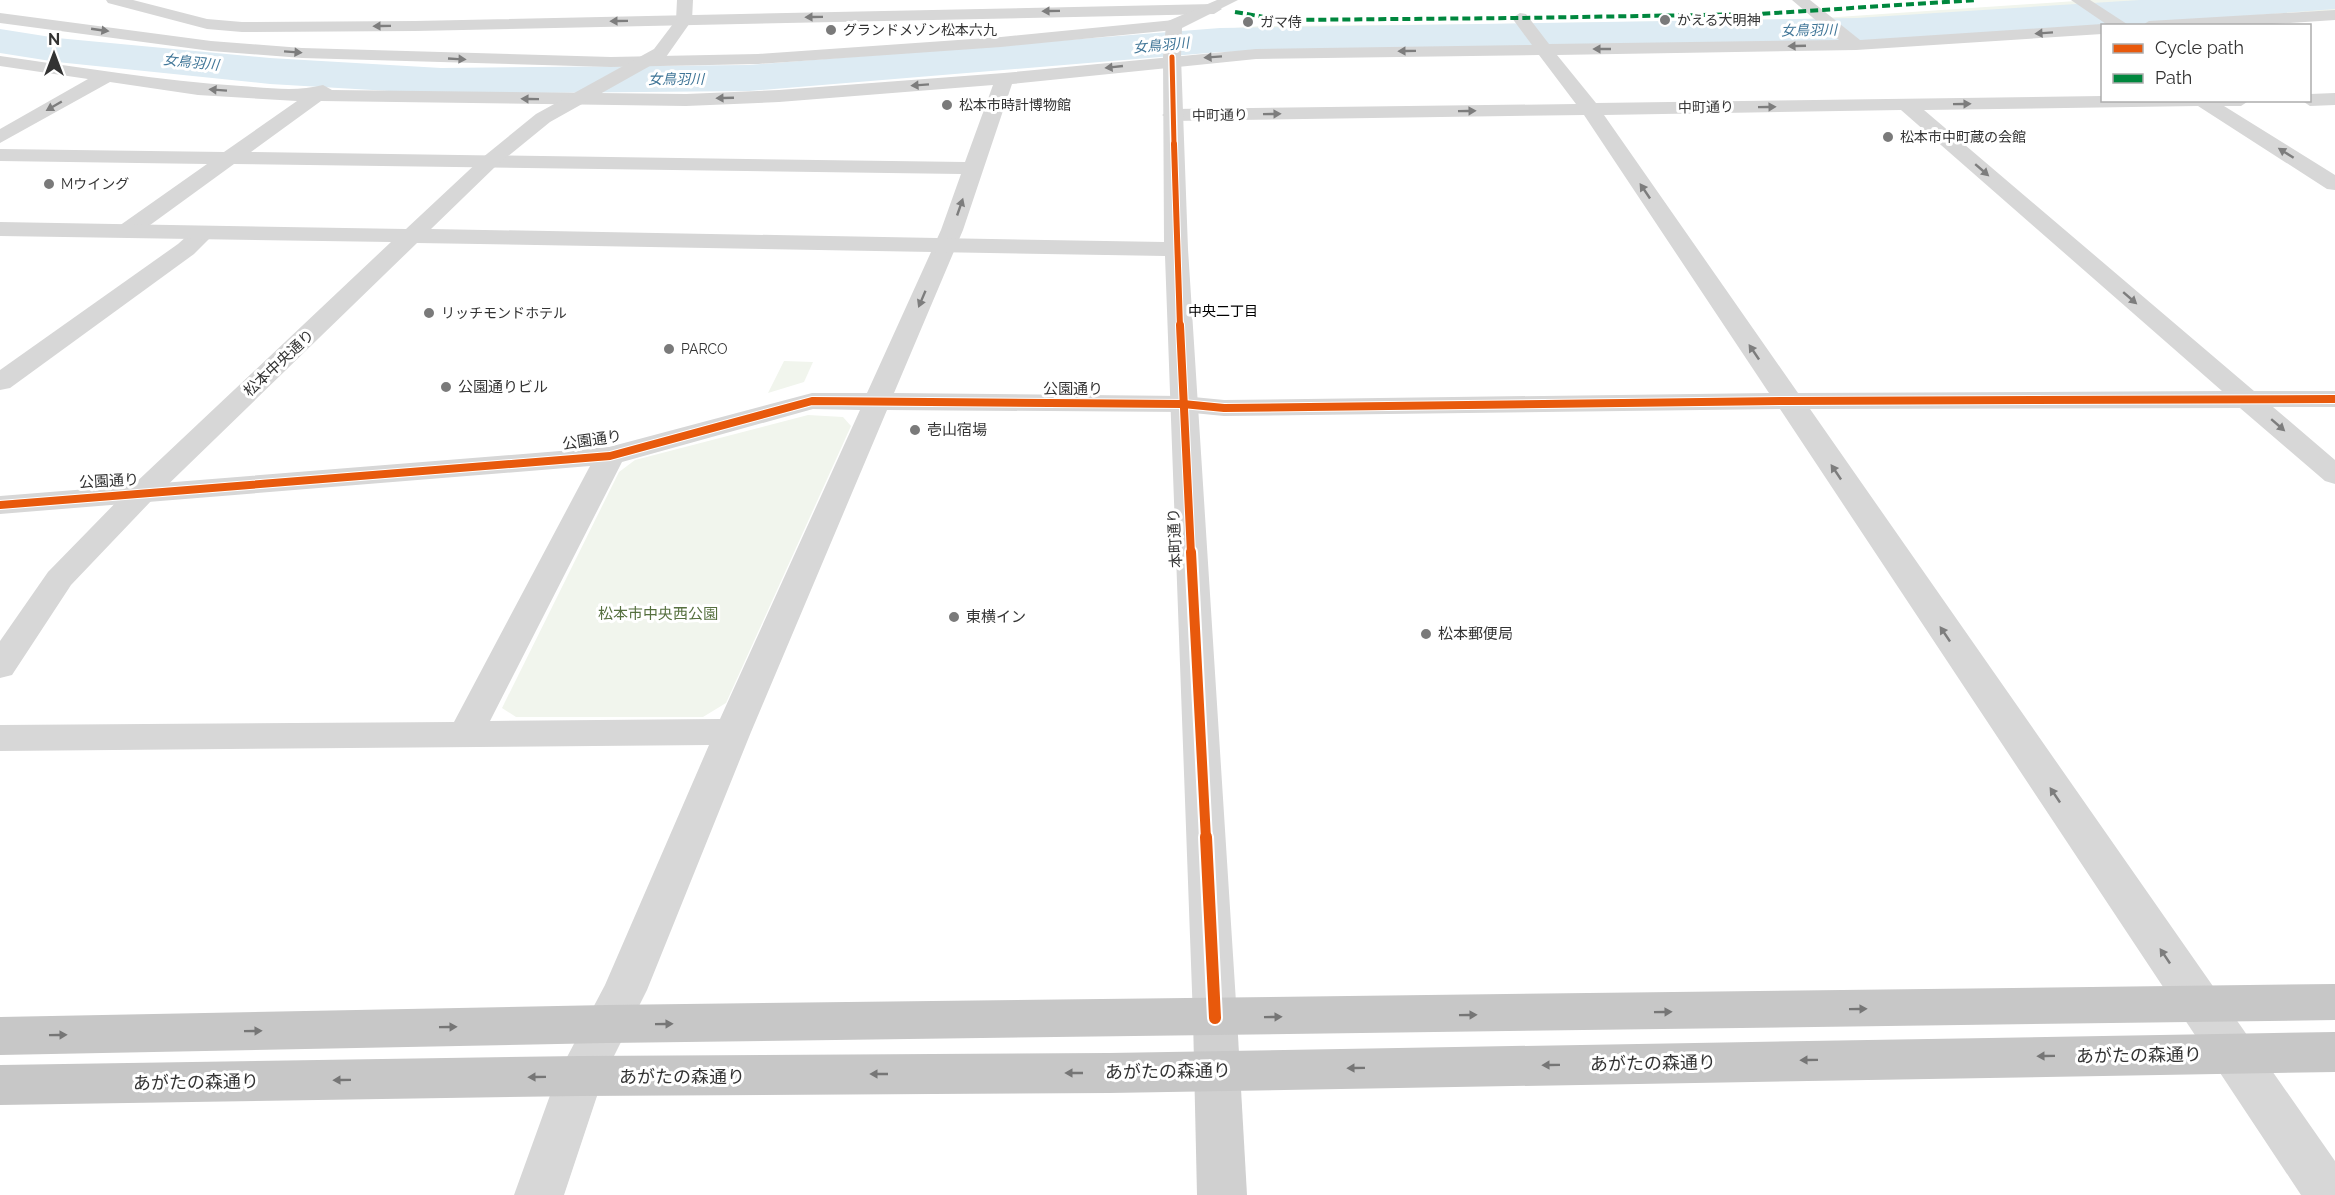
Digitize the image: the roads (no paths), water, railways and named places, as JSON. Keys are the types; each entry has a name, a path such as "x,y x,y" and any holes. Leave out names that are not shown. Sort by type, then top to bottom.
{"highway":[{"path":"0,1036 607,1024 2335,1002"},
{"name":"あがたの森通り","path":"0,1085 580,1076 1216,1070 2335,1052"}],"main road":[{"path":"1215,1018 1222,1195"}],"street":[{"path":"114,0 223,26 415,26 1214,9"},
{"path":"643,64 660,53 684,20 686,0"},
{"path":"0,61 198,89 337,83 583,96 778,96 1004,79 1173,44 1214,9 1230,0"},
{"path":"1800,0 1853,43"},
{"path":"2079,0 2111,24"},
{"path":"2183,24 2335,15"},
{"path":"0,18 211,46 374,58 643,64 758,59 1001,42 1173,44 1289,53 1853,43 2101,27"},
{"path":"1522,20 1590,109 2330,1195"},
{"path":"127,231 374,58 415,26"},
{"name":"本町通り","path":"1173,44 1172,116 1176,249 1215,1018"},
{"name":"松本中央通り","path":"0,667 59,579 141,494 489,162 543,118 643,64"},
{"path":"0,137 105,77"},
{"path":"539,1195 580,1076 625,990 733,732 946,245 1004,79"},
{"path":"2311,100 2335,99"},
{"name":"中町通り","path":"1172,116 2129,102"},
{"path":"2205,102 2335,184"},
{"path":"1906,105 2335,475"},
{"path":"0,155 973,168"},
{"path":"1,230 1176,249"},
{"path":"1,381 186,249 204,233"},
{"name":"公園通り","path":"0,505 188,492 610,456 812,400 1184,404 1224,408 1787,401 2335,399"},
{"path":"466,734 610,456"},
{"path":"0,738 733,732"}],"waterway":[{"name":"女鳥羽川","path":"0,41 57,50 270,71 441,81 749,78 1220,40 1857,30 2063,18 2270,1 2324,0"}],"place":[{"name":"かえる大明神","path":"1665,20"},
{"name":"ガマ侍","path":"1248,22"},
{"name":"グランドメゾン松本六九","path":"831,30"},
{"name":"松本市時計博物館","path":"947,105"},
{"name":"松本市中町蔵の会館","path":"1888,137"},
{"name":"Mウイング","path":"49,184"},
{"name":"リッチモンドホテル","path":"429,313"},
{"name":"PARCO","path":"669,349"},
{"name":"公園通りビル","path":"446,387"},
{"name":"壱山宿場","path":"915,430"},
{"name":"東横イン","path":"954,617"},
{"name":"松本郵便局","path":"1426,634"}],"district":[{"name":"中央二丁目","path":"1223,311"}],"park label":[{"name":"松本市中央西公園","path":"658,614"}]}
